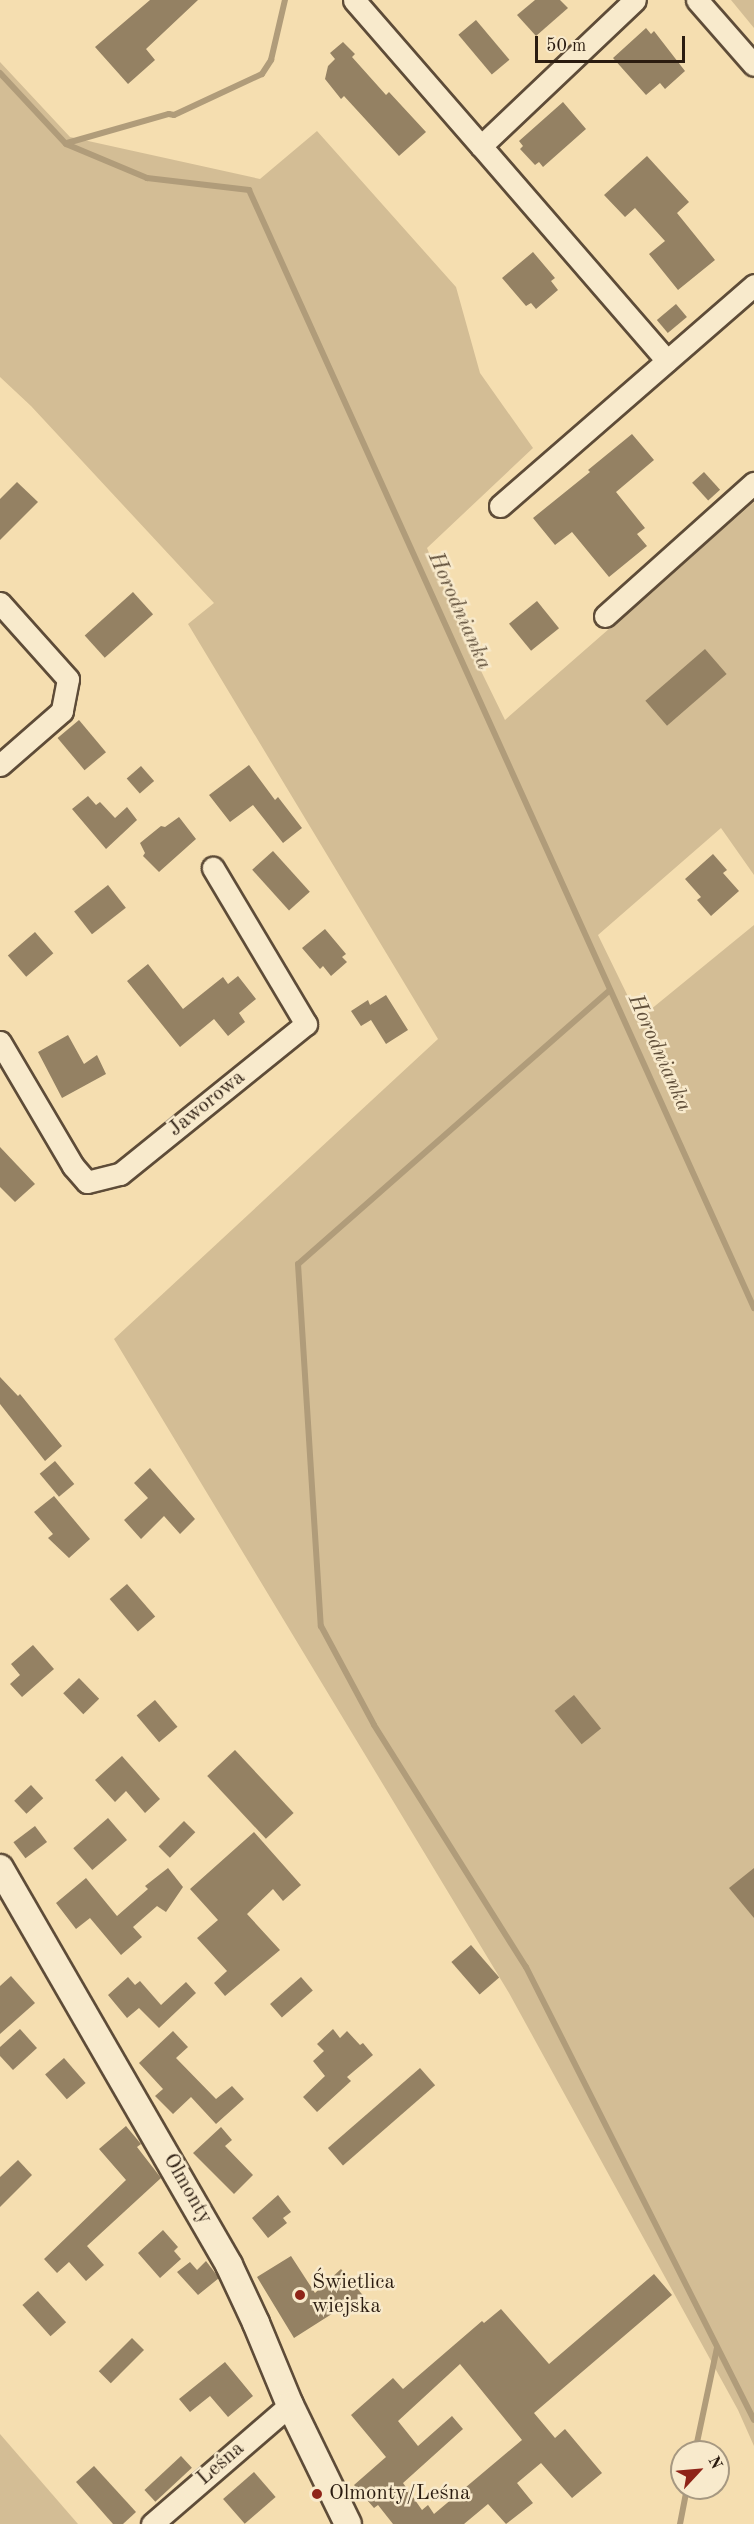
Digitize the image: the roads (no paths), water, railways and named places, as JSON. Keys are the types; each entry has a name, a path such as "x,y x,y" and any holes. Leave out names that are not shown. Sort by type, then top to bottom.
{"street":[{"path":"354,0 667,361"},
{"path":"481,146 635,0"},
{"path":"697,0 754,65"},
{"path":"500,506 754,285"},
{"path":"605,616 754,483"},
{"path":"0,603 68,679 62,711 0,765"},
{"name":"Jaworowa","path":"0,1042 73,1166 87,1182 120,1174 306,1024 213,868"},
{"name":"Olmonty","path":"0,1868 205,2219 256,2322 290,2405 348,2524"},
{"name":"Leśna","path":"152,2524 290,2405"}],"waterway":[{"path":"67,143 169,114 174,115 262,74 271,60 285,0"},
{"name":"Horodnianka","path":"0,73 66,144 147,178 249,190 754,1308"},
{"path":"610,990 298,1264 321,1626 374,1725 526,1967 754,2420"},
{"path":"698,2440 717,2348"},
{"path":"680,2524 685,2500"}],"place":[{"name":"Świetlica wiejska","path":"300,2295"},
{"name":"Olmonty/Leśna","path":"317,2494"}]}
